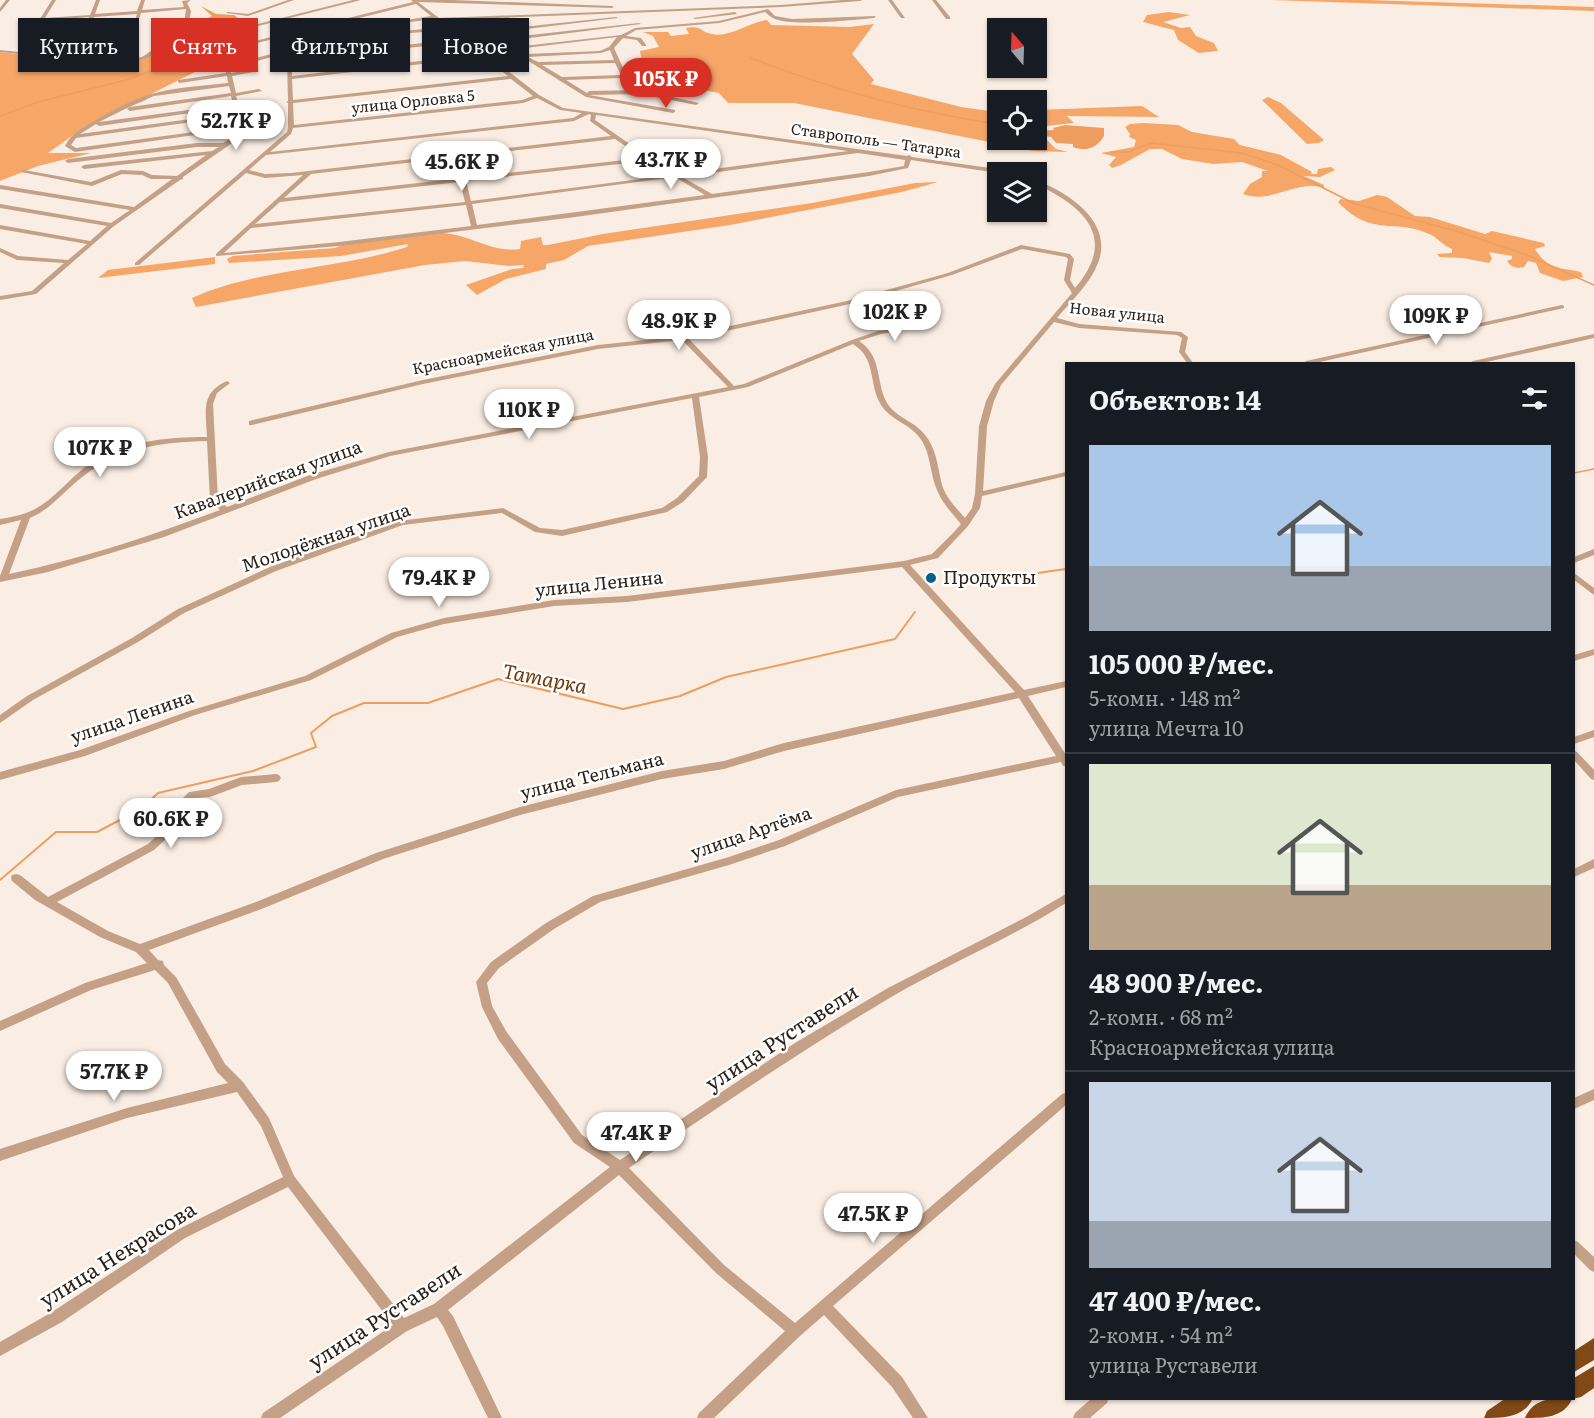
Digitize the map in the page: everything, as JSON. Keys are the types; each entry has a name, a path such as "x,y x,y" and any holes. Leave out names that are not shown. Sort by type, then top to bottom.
{"highway":[{"path":"1575,1361 1594,1348"},
{"path":"1575,1389 1594,1376"},
{"path":"1494,1418 1520,1400"},
{"path":"1535,1418 1560,1400"}],"street":[{"path":"0,11 8,0"},
{"path":"42,18 54,0"},
{"path":"92,16 98,0"},
{"path":"138,18 143,0"},
{"path":"187,18 187,8 184,2 189,0"},
{"path":"228,12 248,15 292,0"},
{"path":"258,25 359,0"},
{"path":"764,10 768,0"},
{"path":"529,55 592,52 611,48 621,37 635,29 719,22 781,6 860,0"},
{"path":"890,0 903,17"},
{"path":"934,0 948,18"},
{"path":"258,41 414,1 466,1 636,10"},
{"name":"Ставрополь — Татарка","path":"414,1 437,18"},
{"path":"66,18 187,8"},
{"path":"437,18 636,10 764,10 773,17 830,20 874,17"},
{"path":"529,28 655,13 660,10"},
{"path":"529,37 764,10"},
{"path":"529,49 621,37 639,39 644,45"},
{"path":"611,48 628,84 644,89 641,92"},
{"path":"0,51 18,52"},
{"path":"0,298 34,293 112,225 226,145 241,127 227,67 270,55"},
{"path":"529,60 583,93 596,98 673,111"},
{"path":"536,65 618,61"},
{"path":"289,78 422,63"},
{"path":"180,81 249,72"},
{"path":"137,264 286,137 291,127 289,72"},
{"name":"Ставрополь — Татарка","path":"507,72 537,96 555,106 591,116 987,169"},
{"path":"560,79 625,76"},
{"path":"289,102 513,77"},
{"path":"231,84 153,94 93,123 71,137 68,146 75,150 241,127"},
{"path":"122,110 259,91"},
{"path":"583,93 641,92 696,103"},
{"name":"улица Орловка 5","path":"291,127 523,101 537,96"},
{"path":"93,123 255,102"},
{"path":"71,137 239,114"},
{"path":"267,154 591,116 615,137 711,196"},
{"path":"247,171 265,176 309,173 615,137"},
{"path":"68,161 197,145 226,145"},
{"path":"248,227 677,177 850,154 857,150"},
{"path":"84,167 215,153"},
{"path":"309,173 218,255 339,244 711,196 901,169 908,164 909,157"},
{"path":"277,201 648,159"},
{"path":"24,172 92,184 117,173 129,172 142,172 151,177 181,178"},
{"path":"463,181 474,227"},
{"path":"1047,186 1058,191 1084,211 1092,222 1098,238 1097,263 1075,293 998,384 990,401 981,437 979,494 1065,474"},
{"path":"0,187 136,209"},
{"path":"0,206 112,225"},
{"path":"0,227 91,243"},
{"name":"Красноармейская улица","path":"252,423 423,381 598,346 684,338 848,303 950,274 1021,247 1068,255 1071,259 1067,280 1075,293"},
{"path":"0,250 17,258 71,262"},
{"path":"1311,362 1562,307"},
{"name":"Новая улица","path":"1052,319 1079,326 1179,333 1185,337 1182,352 1189,362"},
{"name":"Кавалерийская улица","path":"2,579 48,569 161,535 224,509 339,468 389,454 733,389 880,332 928,324"},
{"path":"1477,362 1594,336"},
{"path":"684,338 733,389"},
{"path":"854,341 866,349 875,364 885,405 897,417 913,425 930,447 944,498 965,524"},
{"path":"224,509 214,500 209,404 214,392 227,384"},
{"name":"Молодёжная улица","path":"0,720 30,698 135,640 181,611 273,569 402,523 503,510 538,530 562,533 664,510 680,500 703,477 704,457 695,396"},
{"path":"0,522 26,518 51,505 78,477 128,447 157,441 211,439"},
{"name":"улица Ленина","path":"0,776 82,753 192,713 308,678 394,635 444,621 554,603 627,599 904,564 935,556 965,524 975,508 979,494"},
{"path":"2,579 26,518"},
{"path":"1575,560 1594,552"},
{"path":"904,564 1021,693 1065,761"},
{"path":"1575,577 1594,592"},
{"path":"1575,658 1594,652"},
{"name":"улица Тельмана","path":"140,949 260,905 380,856 520,811 662,775 724,765 784,747 1065,684"},
{"path":"1575,741 1594,733"},
{"path":"1575,756 1594,776"},
{"name":"улица Артёма","path":"620,1167 578,1139 502,1035 482,990 481,982 495,965 568,913 597,898 729,861 782,843 896,794 1065,761"},
{"path":"49,902 151,847 177,824 175,812 192,795 210,793 241,781 276,778"},
{"path":"1575,872 1594,863"},
{"path":"16,878 49,902 104,934 140,949 159,964 172,980 221,1068 239,1086 265,1122 291,1180 402,1326"},
{"name":"улица Руставели","path":"268,1418 402,1326 439,1309 620,1167 800,1047 883,997 1032,919 1065,899"},
{"path":"0,1026 89,986 159,964"},
{"path":"0,1155 128,1113 239,1086"},
{"path":"1575,1104 1594,1094"},
{"path":"704,1418 795,1331 1065,1099"},
{"path":"620,1167 720,1269 795,1331"},
{"name":"улица Некрасова","path":"0,1348 57,1317 181,1233 291,1180"},
{"path":"1575,1247 1594,1266"},
{"path":"824,1306 897,1382 921,1418"},
{"path":"439,1309 448,1321 495,1418"},
{"path":"1080,1418 1100,1400"}],"shaded area":[{"path":"1271,0 1367,0 1594,7 1594,11"},
{"path":"201,6 216,14 234,15 238,18 208,18 212,16"},
{"path":"1169,12 1190,15 1163,22 1181,28 1190,27 1196,36 1214,43 1218,51 1199,53 1178,40 1174,30 1143,22 1147,15"},
{"path":"767,20 771,25 850,27 874,24 852,54 874,80 871,84 961,107 987,111 987,142 794,103 728,103 719,93 645,79 640,51 659,47 653,36 643,32 668,32 671,36 689,34 686,28 695,27 719,35"},
{"path":"0,52 18,54 18,72 139,72 139,59 151,53 151,72 195,72 149,95 146,100 89,124 48,153 91,153 38,166 0,181"},
{"path":"1268,97 1281,103 1324,140 1307,144 1262,100"},
{"path":"1142,106 1159,117 1067,116 1074,123 1047,126 1047,110"},
{"path":"1130,124 1178,125 1192,132 1234,139 1240,145 1281,155 1312,172 1311,174 1317,174 1318,169 1331,167 1335,170 1320,177 1304,176 1324,185 1324,188 1304,187 1273,195 1253,197 1243,194 1250,184 1262,177 1262,171 1268,171 1242,162 1213,164 1182,159 1162,149 1150,149 1112,168 1109,165 1116,157 1101,153 1134,147 1136,140 1129,137 1130,134 1125,127"},
{"path":"1065,125 1104,128 1104,136 1095,146 1082,149 1073,147 1073,144 1056,143 1051,137 1047,136 1047,130 1054,130 1053,128"},
{"path":"1047,140 1056,149 1068,152 1029,150 1047,150"},
{"path":"938,182 902,192 730,225 588,246 564,260 546,264 546,269 506,279 477,295 466,285 512,269 523,268 524,265 508,266 465,261 425,265 196,307 192,298 244,281 380,255 407,247 408,244 341,256 229,263 227,259 233,256 335,248 345,244 432,233 453,234 510,250 520,249 521,241 541,237 543,245 548,245 603,234 812,203 915,183"},
{"path":"1377,195 1387,197 1415,216 1430,217 1485,234 1492,231 1544,243 1545,246 1535,249 1545,261 1555,266 1581,272 1583,277 1563,281 1540,273 1536,263 1528,261 1524,267 1516,268 1507,261 1512,259 1512,256 1489,252 1492,259 1489,263 1463,258 1440,257 1437,254 1452,253 1452,249 1432,235 1405,227 1373,224 1350,213 1338,202 1341,199 1359,201"},
{"path":"215,257 215,264 98,278 108,270"}],"waterway":[{"path":"751,58 811,80 873,98 987,122"},
{"path":"0,116 38,102 126,80 151,71"},
{"path":"1111,152 1129,152 1151,143 1242,153 1278,165 1355,204 1456,231 1527,255 1594,285"},
{"name":"Татарка","path":"1575,473 1594,469"},
{"name":"Татарка","path":"974,582 1065,569"},
{"name":"Татарка","path":"0,880 56,832 97,832 141,809 158,793 253,771 316,747 311,733 332,716 364,703 428,703 498,679 623,709 680,696 726,677 895,639 915,612"}],"place":[{"name":"Продукты","path":"931,578"}]}
